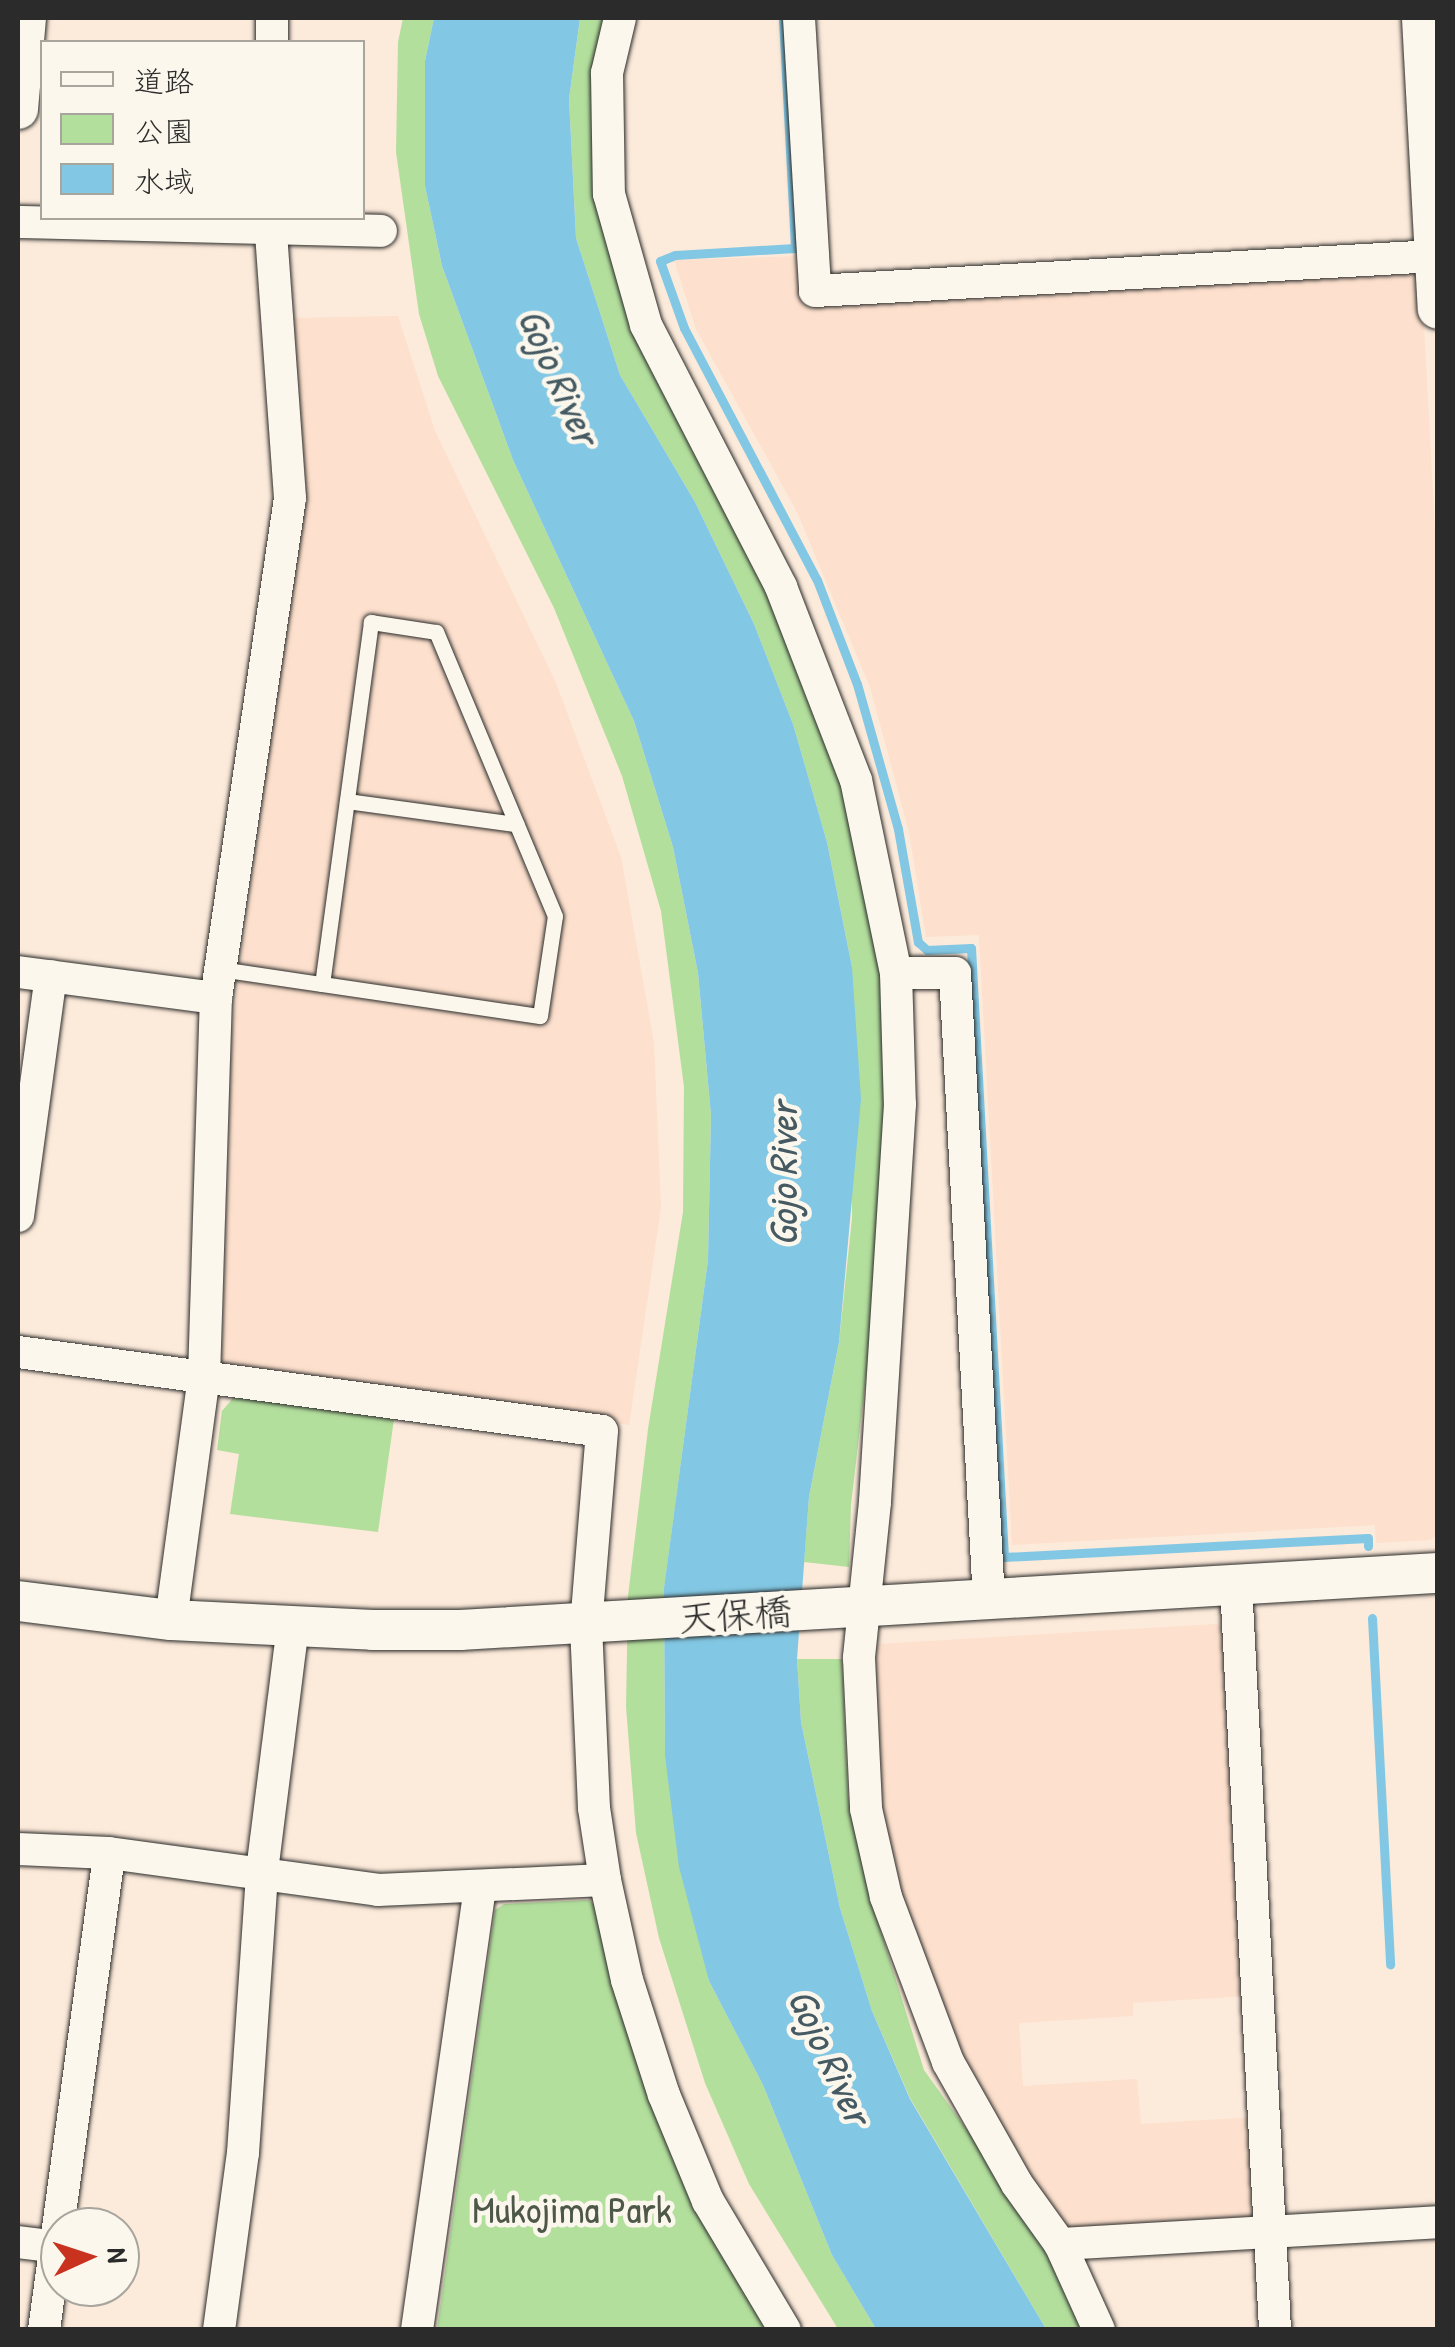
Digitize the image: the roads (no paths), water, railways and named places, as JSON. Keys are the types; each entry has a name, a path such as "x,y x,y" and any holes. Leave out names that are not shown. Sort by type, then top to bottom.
{"street":[{"path":"18,109 26,18"},
{"path":"620,18 606,73 609,194 646,325 781,587 856,780 896,973 900,1104 875,1502 856,1607 866,1809 886,1897 948,2062 1017,2184 1060,2244 1100,2330"},
{"path":"800,18 814,290 1434,256"},
{"path":"1422,18 1432,88 1438,309"},
{"path":"18,222 270,223 382,232"},
{"path":"172,1620 204,1377 218,984 290,498 270,223"},
{"path":"18,972 218,984"},
{"path":"896,973 954,972 989,1600"},
{"path":"18,1216 50,976"},
{"path":"18,1352 602,1431 603,1624 594,1808 605,1880 627,1980 664,2094 708,2201 785,2330"},
{"name":"天保橋","path":"18,1602 172,1620 390,1630 603,1624 1438,1573"},
{"path":"1236,1585 1275,2330"},
{"path":"219,2330 243,2153 262,1871 292,1626"},
{"path":"18,1849 109,1853 262,1871 378,1890 605,1880"},
{"path":"61,2207 109,1853"},
{"path":"417,2330 480,1886"},
{"path":"1060,2244 1438,2222"}],"lane":[{"path":"218,984 322,984 540,1016 555,916 436,632 370,622 322,984"},
{"path":"347,802 516,824"}],"water":[{"name":"Gojo River","path":"434,18 580,18 569,99 576,238 620,375 695,502 754,624 793,724 827,842 852,967 861,1099 839,1342 809,1497 797,1659 801,1722 840,1908 872,2011 910,2099 1046,2329 876,2329 832,2255 763,2085 709,1981 679,1867 665,1756 664,1588 708,1260 711,1115 698,973 673,847 634,721 513,460 442,266 425,186 425,61"}],"waterway":[{"path":"783,18 795,248 675,255 660,261 684,328 817,580 857,684 898,829 918,942 927,950 971,948 1004,1557 1368,1538 1368,1546"},
{"path":"1372,1618 1390,1965"}],"park label":[{"name":"Mukojima Park","path":"572,2210"}]}
